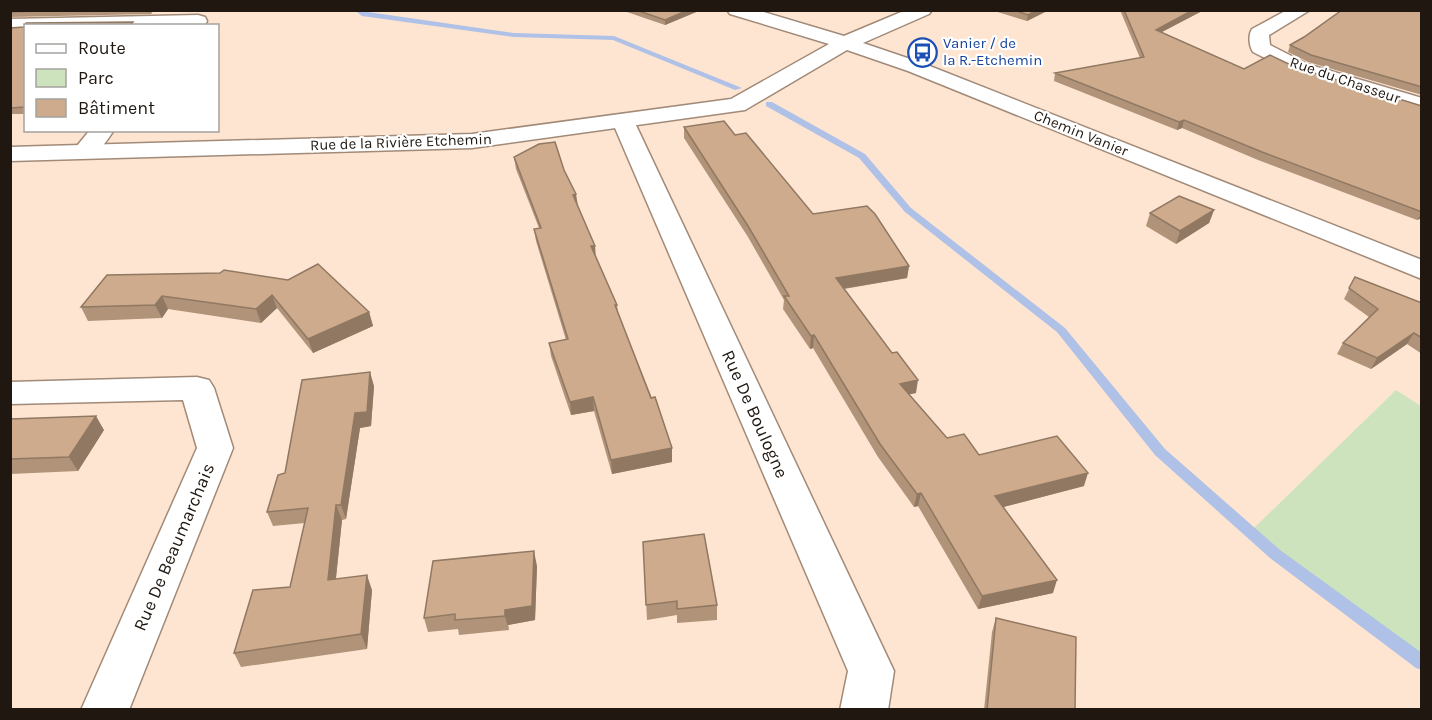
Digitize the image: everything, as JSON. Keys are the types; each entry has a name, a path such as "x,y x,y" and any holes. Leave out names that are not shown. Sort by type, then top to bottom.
{"street":[{"name":"Chemin Vanier","path":"736,10 915,67 1422,270"},
{"name":"Rue de la Rivière Etchemin","path":"10,154 472,141 737,105 845,43 923,10"},
{"name":"Rue du Chasseur","path":"1301,10 1259,33 1260,48 1300,68 1422,105"},
{"path":"64,24 200,19"},
{"name":"Rue De Boulogne","path":"623,121 871,672 864,710"},
{"path":"84,152 101,132"},
{"name":"Rue De Beaumarchais","path":"10,393 197,388 215,448 105,710"}],"green space":[{"path":"1396,390 1421,406 1421,662 1250,532"}],"building":[{"path":"10,10 71,10 10,12"},
{"path":"636,10 688,10 665,20"},
{"path":"1014,10 1037,10 1028,15"},
{"path":"1124,10 1193,10 1156,30 1244,69 1270,55 1295,67 1422,106 1422,212 1184,120 1179,122 1055,73 1144,57"},
{"path":"1342,10 1422,10 1422,87 1311,55 1290,45"},
{"path":"133,22 132,24 26,23"},
{"path":"24,27 24,107 10,108 10,28"},
{"path":"724,121 735,135 746,133 813,214 867,206 875,214 909,266 836,278 892,353 897,352 918,380 900,384 947,438 964,434 979,455 1057,436 1088,473 995,496 1057,580 982,596 921,493 917,494 880,444 814,335 811,336 784,296 789,296 748,226 684,127"},
{"path":"555,142 564,170 576,194 573,195 595,246 591,246 617,305 615,305 651,398 655,397 672,448 611,460 593,397 570,402 549,343 568,339 534,229 541,228 514,157 539,144"},
{"path":"1179,196 1214,210 1180,231 1150,213"},
{"path":"318,264 369,312 308,339 272,295 256,309 162,296 155,305 81,307 107,275 220,273 224,270 288,280"},
{"path":"1355,277 1422,303 1422,338 1414,333 1377,358 1343,343 1378,309 1349,288"},
{"path":"370,372 367,412 355,413 341,505 336,505 328,580 367,575 361,634 234,653 253,590 290,587 308,508 267,512 278,475 285,473 302,380"},
{"path":"96,416 69,457 10,459 10,419"},
{"path":"704,534 717,605 677,609 677,601 646,605 643,542"},
{"path":"534,551 532,606 505,610 505,616 455,620 455,614 424,618 433,561"},
{"path":"996,618 1076,637 1075,710 987,710"}],"waterway":[{"path":"357,10 362,14 514,35 614,38 738,88"},
{"path":"769,104 862,156 908,210 1061,330 1160,452 1275,554 1422,663"}],"place":[{"name":"Vanier / de la R.-Etchemin","path":"922,52"}]}
